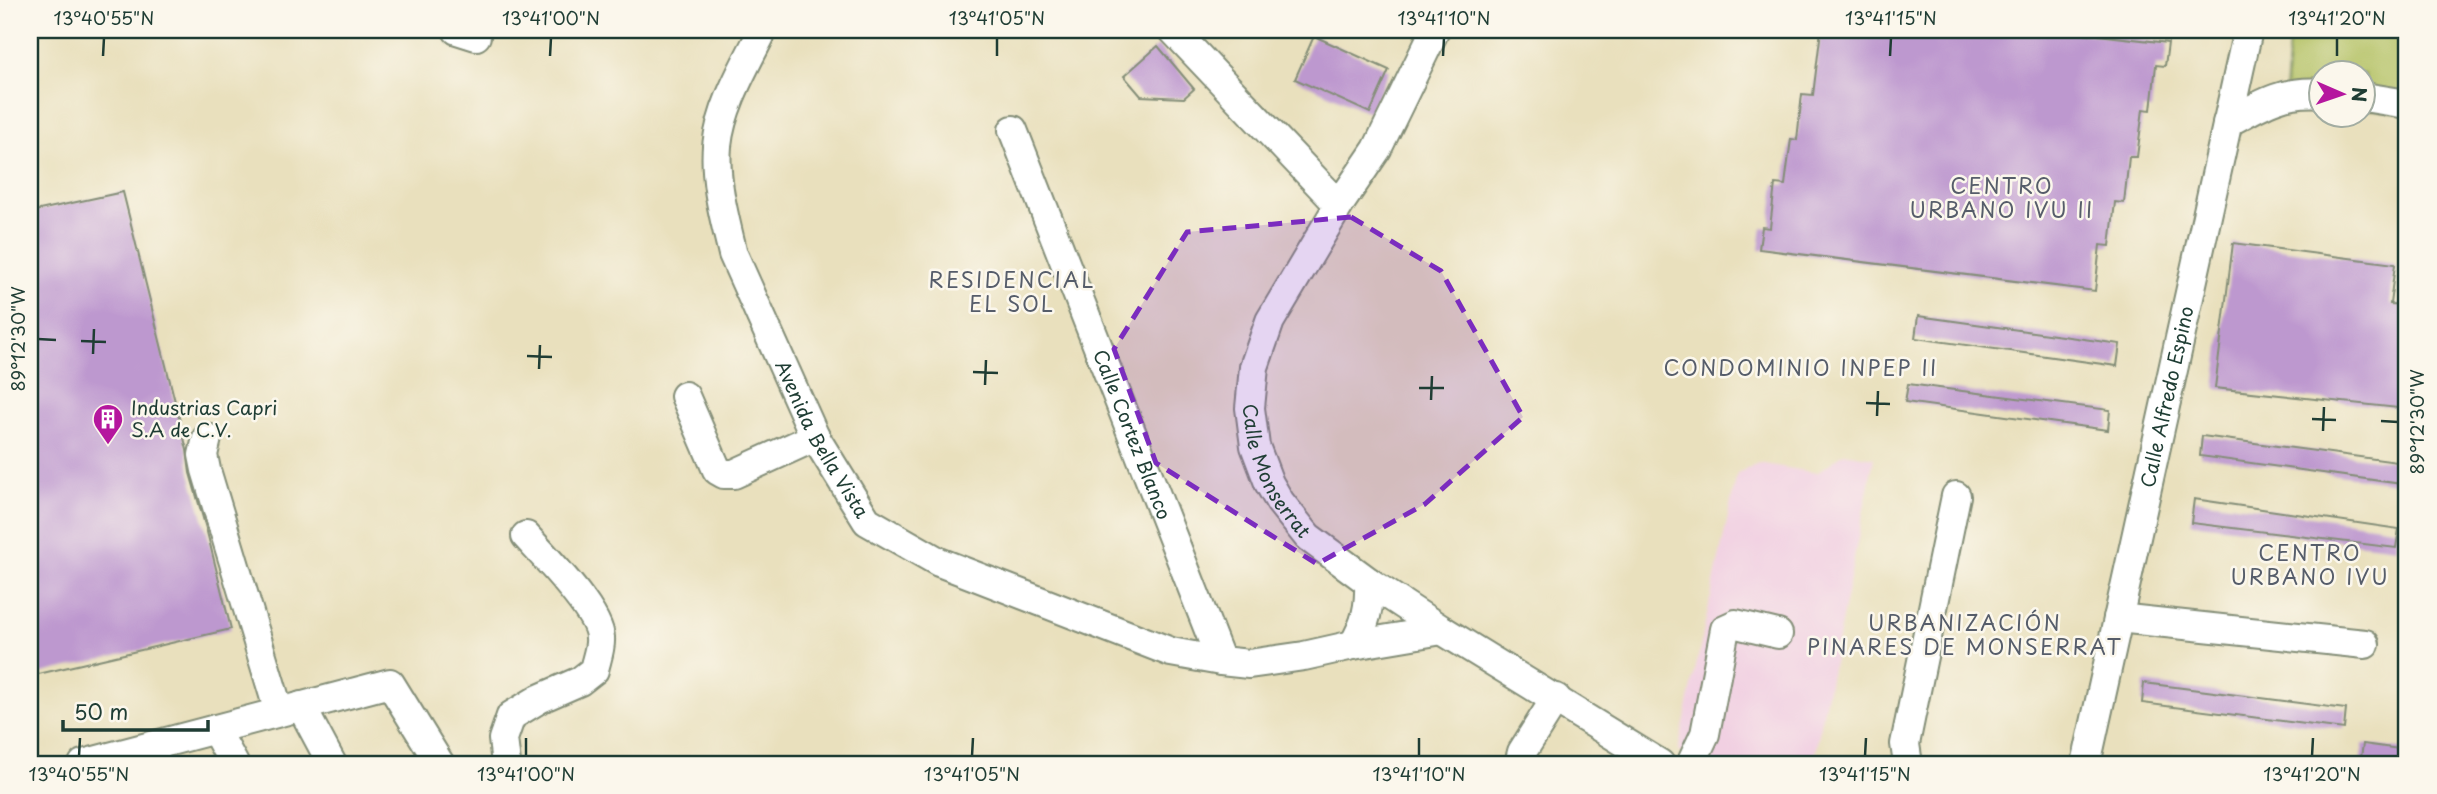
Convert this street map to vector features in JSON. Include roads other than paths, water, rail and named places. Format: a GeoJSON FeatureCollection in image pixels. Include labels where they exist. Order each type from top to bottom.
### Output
{"type":"FeatureCollection","features":[{"type":"Feature","properties":{"kind":"street","name":"Avenida Bella Vista"},"geometry":{"type":"LineString","coordinates":[[763,30],[729,101],[719,133],[717,167],[733,254],[816,437],[867,521],[939,562],[1171,652],[1249,664],[1442,630]]}},
{"type":"Feature","properties":{"kind":"street"},"geometry":{"type":"LineString","coordinates":[[1173,30],[1339,205]]}},
{"type":"Feature","properties":{"kind":"street","name":"Calle Monserrat"},"geometry":{"type":"LineString","coordinates":[[1435,30],[1377,149],[1339,205],[1270,321],[1254,368],[1250,408],[1255,446],[1269,483],[1280,502],[1308,537],[1369,582],[1442,630],[1660,764]]}},
{"type":"Feature","properties":{"kind":"street","name":"Calle Alfredo Espino"},"geometry":{"type":"LineString","coordinates":[[2086,764],[2248,30]]}},
{"type":"Feature","properties":{"kind":"street"},"geometry":{"type":"LineString","coordinates":[[2227,123],[2286,93],[2308,92]]}},
{"type":"Feature","properties":{"kind":"street"},"geometry":{"type":"LineString","coordinates":[[2378,99],[2407,104]]}},
{"type":"Feature","properties":{"kind":"street","name":"Calle Cortez Blanco"},"geometry":{"type":"LineString","coordinates":[[1013,130],[1220,661]]}},
{"type":"Feature","properties":{"kind":"street"},"geometry":{"type":"LineString","coordinates":[[685,396],[717,470],[724,474],[734,474],[816,437]]}},
{"type":"Feature","properties":{"kind":"street"},"geometry":{"type":"LineString","coordinates":[[207,438],[203,455],[206,470],[290,709],[332,764]]}},
{"type":"Feature","properties":{"kind":"street"},"geometry":{"type":"LineString","coordinates":[[1908,764],[1905,744],[1956,496]]}},
{"type":"Feature","properties":{"kind":"street"},"geometry":{"type":"LineString","coordinates":[[506,764],[503,739],[511,716],[539,699],[580,681],[594,670],[601,636],[587,607],[526,536]]}},
{"type":"Feature","properties":{"kind":"street"},"geometry":{"type":"LineString","coordinates":[[1353,645],[1367,615],[1369,582]]}},
{"type":"Feature","properties":{"kind":"street"},"geometry":{"type":"LineString","coordinates":[[2118,618],[2365,644]]}},
{"type":"Feature","properties":{"kind":"street"},"geometry":{"type":"LineString","coordinates":[[1691,764],[1705,734],[1725,629],[1736,624],[1778,634]]}},
{"type":"Feature","properties":{"kind":"street"},"geometry":{"type":"LineString","coordinates":[[83,764],[390,683],[440,764]]}},
{"type":"Feature","properties":{"kind":"street"},"geometry":{"type":"LineString","coordinates":[[1518,764],[1522,752],[1556,698]]}},
{"type":"Feature","properties":{"kind":"street"},"geometry":{"type":"LineString","coordinates":[[215,729],[234,764]]}},
{"type":"Feature","properties":{"kind":"place","name":"Industrias Capri S.A de C.V."},"geometry":{"type":"Point","coordinates":[108,446]}},
{"type":"Feature","properties":{"kind":"district","name":"CENTRO URBANO IVU II"},"geometry":{"type":"Point","coordinates":[2002,199]}},
{"type":"Feature","properties":{"kind":"district","name":"RESIDENCIAL EL SOL"},"geometry":{"type":"Point","coordinates":[1012,293]}},
{"type":"Feature","properties":{"kind":"district","name":"CONDOMINIO INPEP II"},"geometry":{"type":"Point","coordinates":[1801,369]}},
{"type":"Feature","properties":{"kind":"district","name":"CENTRO URBANO IVU"},"geometry":{"type":"Point","coordinates":[2310,566]}},
{"type":"Feature","properties":{"kind":"district","name":"URBANIZACIÓN PINARES DE MONSERRAT"},"geometry":{"type":"Point","coordinates":[1965,636]}}]}
